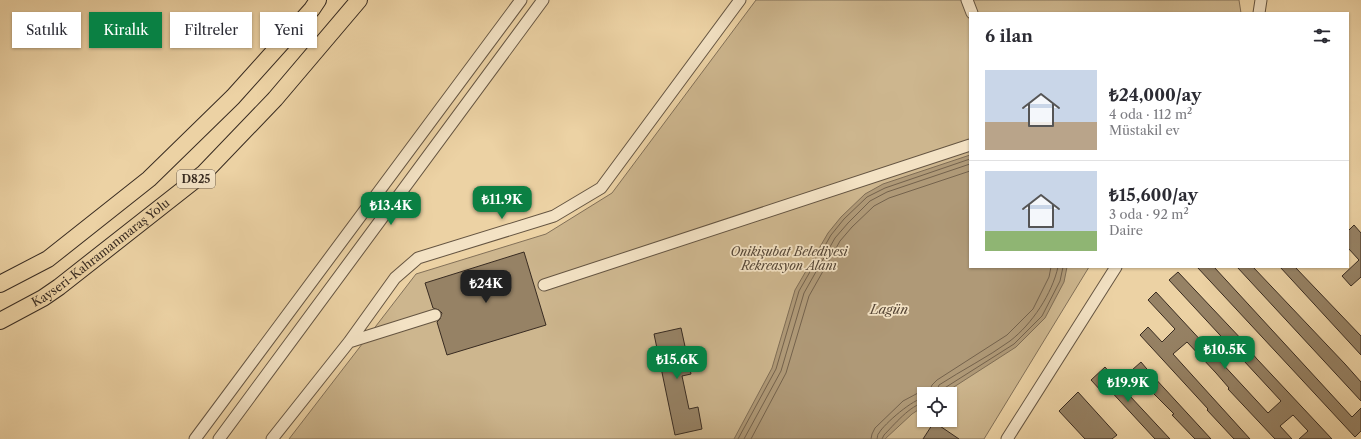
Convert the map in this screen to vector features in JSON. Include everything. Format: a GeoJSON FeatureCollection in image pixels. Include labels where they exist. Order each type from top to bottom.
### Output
{"type":"FeatureCollection","features":[{"type":"Feature","properties":{"kind":"highway","name":"Kayseri-Kahramanmaraş Yolu"},"geometry":{"type":"LineString","coordinates":[[0,321],[43,298],[59,287],[204,173],[275,99],[359,0]]}},
{"type":"Feature","properties":{"kind":"highway","name":"D825"},"geometry":{"type":"LineString","coordinates":[[0,284],[48,259],[149,179],[233,97],[312,3]]}},
{"type":"Feature","properties":{"kind":"street"},"geometry":{"type":"LineString","coordinates":[[195,439],[521,0]]}},
{"type":"Feature","properties":{"kind":"street"},"geometry":{"type":"LineString","coordinates":[[220,439],[543,0]]}},
{"type":"Feature","properties":{"kind":"street"},"geometry":{"type":"LineString","coordinates":[[272,439],[349,342],[395,278],[418,258],[554,216],[601,188],[740,0]]}},
{"type":"Feature","properties":{"kind":"street"},"geometry":{"type":"LineString","coordinates":[[967,0],[972,12]]}},
{"type":"Feature","properties":{"kind":"street"},"geometry":{"type":"LineString","coordinates":[[1259,12],[1261,0]]}},
{"type":"Feature","properties":{"kind":"street"},"geometry":{"type":"LineString","coordinates":[[544,284],[969,145]]}},
{"type":"Feature","properties":{"kind":"street"},"geometry":{"type":"LineString","coordinates":[[1007,439],[1115,268]]}},
{"type":"Feature","properties":{"kind":"street"},"geometry":{"type":"LineString","coordinates":[[349,342],[435,315]]}},
{"type":"Feature","properties":{"kind":"green space","name":"Onikişubat Belediyesi Rekreasyon Alanı"},"geometry":{"type":"Polygon","coordinates":[[[756,0],[1239,0],[1241,12],[969,12],[969,268],[1088,268],[984,439],[289,439],[416,274],[546,234],[612,193],[756,0]]]}},
{"type":"Feature","properties":{"kind":"water","name":"Lagün"},"geometry":{"type":"Polygon","coordinates":[[[969,155],[969,268],[1067,268],[1064,282],[1045,318],[1016,347],[954,387],[917,387],[917,411],[885,439],[734,439],[772,368],[795,290],[828,233],[841,217],[865,194],[883,184],[969,155]]]}},
{"type":"Feature","properties":{"kind":"building"},"geometry":{"type":"Polygon","coordinates":[[[1354,225],[1361,233],[1361,277],[1351,286],[1342,276],[1359,260],[1349,249],[1349,230],[1354,225]]]}},
{"type":"Feature","properties":{"kind":"building"},"geometry":{"type":"Polygon","coordinates":[[[524,252],[546,325],[447,355],[437,322],[442,313],[433,308],[425,283],[524,252]]]}},
{"type":"Feature","properties":{"kind":"building"},"geometry":{"type":"Polygon","coordinates":[[[1198,268],[1215,268],[1352,417],[1361,408],[1361,431],[1355,437],[1198,268]]]}},
{"type":"Feature","properties":{"kind":"building"},"geometry":{"type":"Polygon","coordinates":[[[1238,268],[1254,268],[1345,364],[1361,382],[1361,401],[1238,268]]]}},
{"type":"Feature","properties":{"kind":"building"},"geometry":{"type":"Polygon","coordinates":[[[1281,268],[1296,268],[1361,336],[1361,355],[1281,268]]]}},
{"type":"Feature","properties":{"kind":"building"},"geometry":{"type":"Polygon","coordinates":[[[1178,272],[1332,439],[1299,439],[1308,431],[1293,415],[1280,426],[1292,439],[1275,439],[1228,389],[1229,388],[1216,373],[1187,342],[1173,354],[1250,439],[1234,439],[1207,410],[1208,409],[1140,335],[1148,327],[1162,342],[1175,329],[1148,300],[1156,292],[1268,413],[1281,401],[1169,280],[1178,272]]]}},
{"type":"Feature","properties":{"kind":"building"},"geometry":{"type":"Polygon","coordinates":[[[681,328],[691,374],[682,376],[689,409],[698,407],[702,429],[675,435],[654,334],[681,328]]]}},
{"type":"Feature","properties":{"kind":"building"},"geometry":{"type":"Polygon","coordinates":[[[1141,362],[1211,439],[1195,439],[1172,415],[1174,414],[1132,370],[1141,362]]]}},
{"type":"Feature","properties":{"kind":"building"},"geometry":{"type":"Polygon","coordinates":[[[1105,367],[1170,439],[1155,439],[1107,387],[1102,392],[1091,380],[1105,367]]]}},
{"type":"Feature","properties":{"kind":"building"},"geometry":{"type":"Polygon","coordinates":[[[1078,392],[1117,435],[1112,439],[1085,439],[1059,411],[1078,392]]]}},
{"type":"Feature","properties":{"kind":"building"},"geometry":{"type":"Polygon","coordinates":[[[931,427],[941,427],[959,439],[923,439],[931,427]]]}}]}
